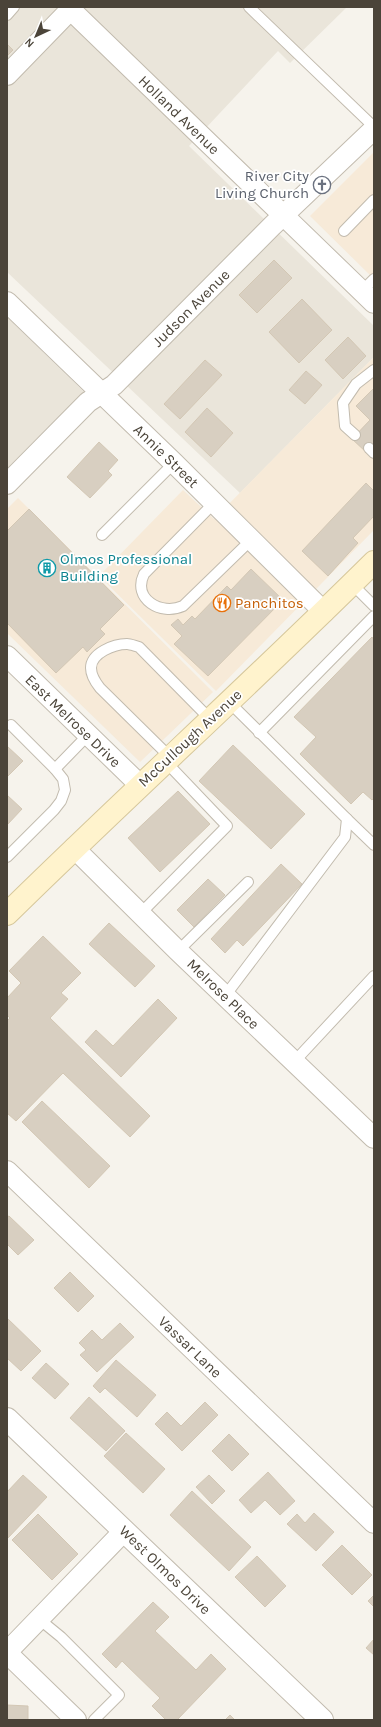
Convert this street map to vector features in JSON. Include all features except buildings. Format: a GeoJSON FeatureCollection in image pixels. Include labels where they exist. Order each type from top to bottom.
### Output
{"type":"FeatureCollection","features":[{"type":"Feature","properties":{"kind":"main road","name":"McCullough Avenue"},"geometry":{"type":"LineString","coordinates":[[7,914],[140,785],[211,720],[324,612],[374,562]]}},
{"type":"Feature","properties":{"kind":"street"},"geometry":{"type":"LineString","coordinates":[[7,75],[72,8]]}},
{"type":"Feature","properties":{"kind":"street","name":"Holland Avenue"},"geometry":{"type":"LineString","coordinates":[[72,8],[284,216],[370,291]]}},
{"type":"Feature","properties":{"kind":"street","name":"Judson Avenue"},"geometry":{"type":"LineString","coordinates":[[7,484],[88,402],[114,386],[374,128]]}},
{"type":"Feature","properties":{"kind":"street","name":"Annie Street"},"geometry":{"type":"LineString","coordinates":[[7,302],[174,463],[324,612]]}},
{"type":"Feature","properties":{"kind":"street","name":"East Melrose Drive"},"geometry":{"type":"LineString","coordinates":[[7,656],[140,785]]}},
{"type":"Feature","properties":{"kind":"street","name":"Melrose Place"},"geometry":{"type":"LineString","coordinates":[[74,848],[178,951],[374,1138]]}},
{"type":"Feature","properties":{"kind":"street","name":"Vassar Lane"},"geometry":{"type":"LineString","coordinates":[[7,1171],[374,1523]]}},
{"type":"Feature","properties":{"kind":"street","name":"West Olmos Drive"},"geometry":{"type":"LineString","coordinates":[[7,1419],[322,1720]]}},
{"type":"Feature","properties":{"kind":"street"},"geometry":{"type":"LineString","coordinates":[[76,1720],[7,1653],[124,1531]]}},
{"type":"Feature","properties":{"kind":"lane"},"geometry":{"type":"LineString","coordinates":[[7,15],[14,7]]}},
{"type":"Feature","properties":{"kind":"lane"},"geometry":{"type":"LineString","coordinates":[[249,7],[374,128]]}},
{"type":"Feature","properties":{"kind":"lane"},"geometry":{"type":"LineString","coordinates":[[344,231],[374,200]]}},
{"type":"Feature","properties":{"kind":"lane"},"geometry":{"type":"LineString","coordinates":[[355,435],[345,426],[343,403],[356,384],[374,370]]}},
{"type":"Feature","properties":{"kind":"lane"},"geometry":{"type":"LineString","coordinates":[[102,535],[174,463]]}},
{"type":"Feature","properties":{"kind":"lane"},"geometry":{"type":"LineString","coordinates":[[214,503],[144,574],[141,581],[142,589],[151,604],[167,610],[175,610],[183,606],[251,540]]}},
{"type":"Feature","properties":{"kind":"lane"},"geometry":{"type":"LineString","coordinates":[[352,584],[374,606]]}},
{"type":"Feature","properties":{"kind":"lane"},"geometry":{"type":"LineString","coordinates":[[260,733],[374,616]]}},
{"type":"Feature","properties":{"kind":"lane"},"geometry":{"type":"LineString","coordinates":[[141,913],[227,826],[168,760],[100,688],[94,678],[91,668],[94,659],[113,646],[120,644],[128,643],[138,647],[211,720]]}},
{"type":"Feature","properties":{"kind":"lane"},"geometry":{"type":"LineString","coordinates":[[229,702],[374,845]]}},
{"type":"Feature","properties":{"kind":"lane"},"geometry":{"type":"LineString","coordinates":[[7,857],[61,801],[65,790],[63,779],[55,769],[10,725]]}},
{"type":"Feature","properties":{"kind":"lane"},"geometry":{"type":"LineString","coordinates":[[55,769],[88,735]]}},
{"type":"Feature","properties":{"kind":"lane"},"geometry":{"type":"LineString","coordinates":[[225,996],[345,837],[347,819]]}},
{"type":"Feature","properties":{"kind":"lane"},"geometry":{"type":"LineString","coordinates":[[178,951],[248,882]]}},
{"type":"Feature","properties":{"kind":"lane"},"geometry":{"type":"LineString","coordinates":[[294,1062],[374,976]]}},
{"type":"Feature","properties":{"kind":"lane"},"geometry":{"type":"LineString","coordinates":[[39,1619],[61,1638],[119,1695],[94,1720]]}},
{"type":"Feature","properties":{"kind":"shaded area"},"geometry":{"type":"Polygon","coordinates":[[[7,7],[61,7],[7,65],[7,7]]]}},
{"type":"Feature","properties":{"kind":"shaded area"},"geometry":{"type":"Polygon","coordinates":[[[83,7],[347,7],[290,63],[278,51],[189,146],[374,326],[374,357],[240,493],[7,272],[7,85],[83,7]]]}},
{"type":"Feature","properties":{"kind":"shaded area"},"geometry":{"type":"Polygon","coordinates":[[[374,152],[374,279],[310,216],[374,152]]]}},
{"type":"Feature","properties":{"kind":"shaded area"},"geometry":{"type":"Polygon","coordinates":[[[7,317],[85,393],[7,471],[7,317]]]}},
{"type":"Feature","properties":{"kind":"shaded area"},"geometry":{"type":"Polygon","coordinates":[[[374,357],[374,530],[216,691],[99,576],[183,490],[214,519],[374,357]]]}},
{"type":"Feature","properties":{"kind":"shaded area"},"geometry":{"type":"Polygon","coordinates":[[[18,498],[213,692],[140,762],[7,633],[7,509],[18,498]]]}},
{"type":"Feature","properties":{"kind":"place","name":"River City Living Church"},"geometry":{"type":"Point","coordinates":[322,185]}},
{"type":"Feature","properties":{"kind":"place","name":"Olmos Professional Building"},"geometry":{"type":"Point","coordinates":[47,568]}},
{"type":"Feature","properties":{"kind":"place","name":"Panchitos"},"geometry":{"type":"Point","coordinates":[222,603]}}]}
